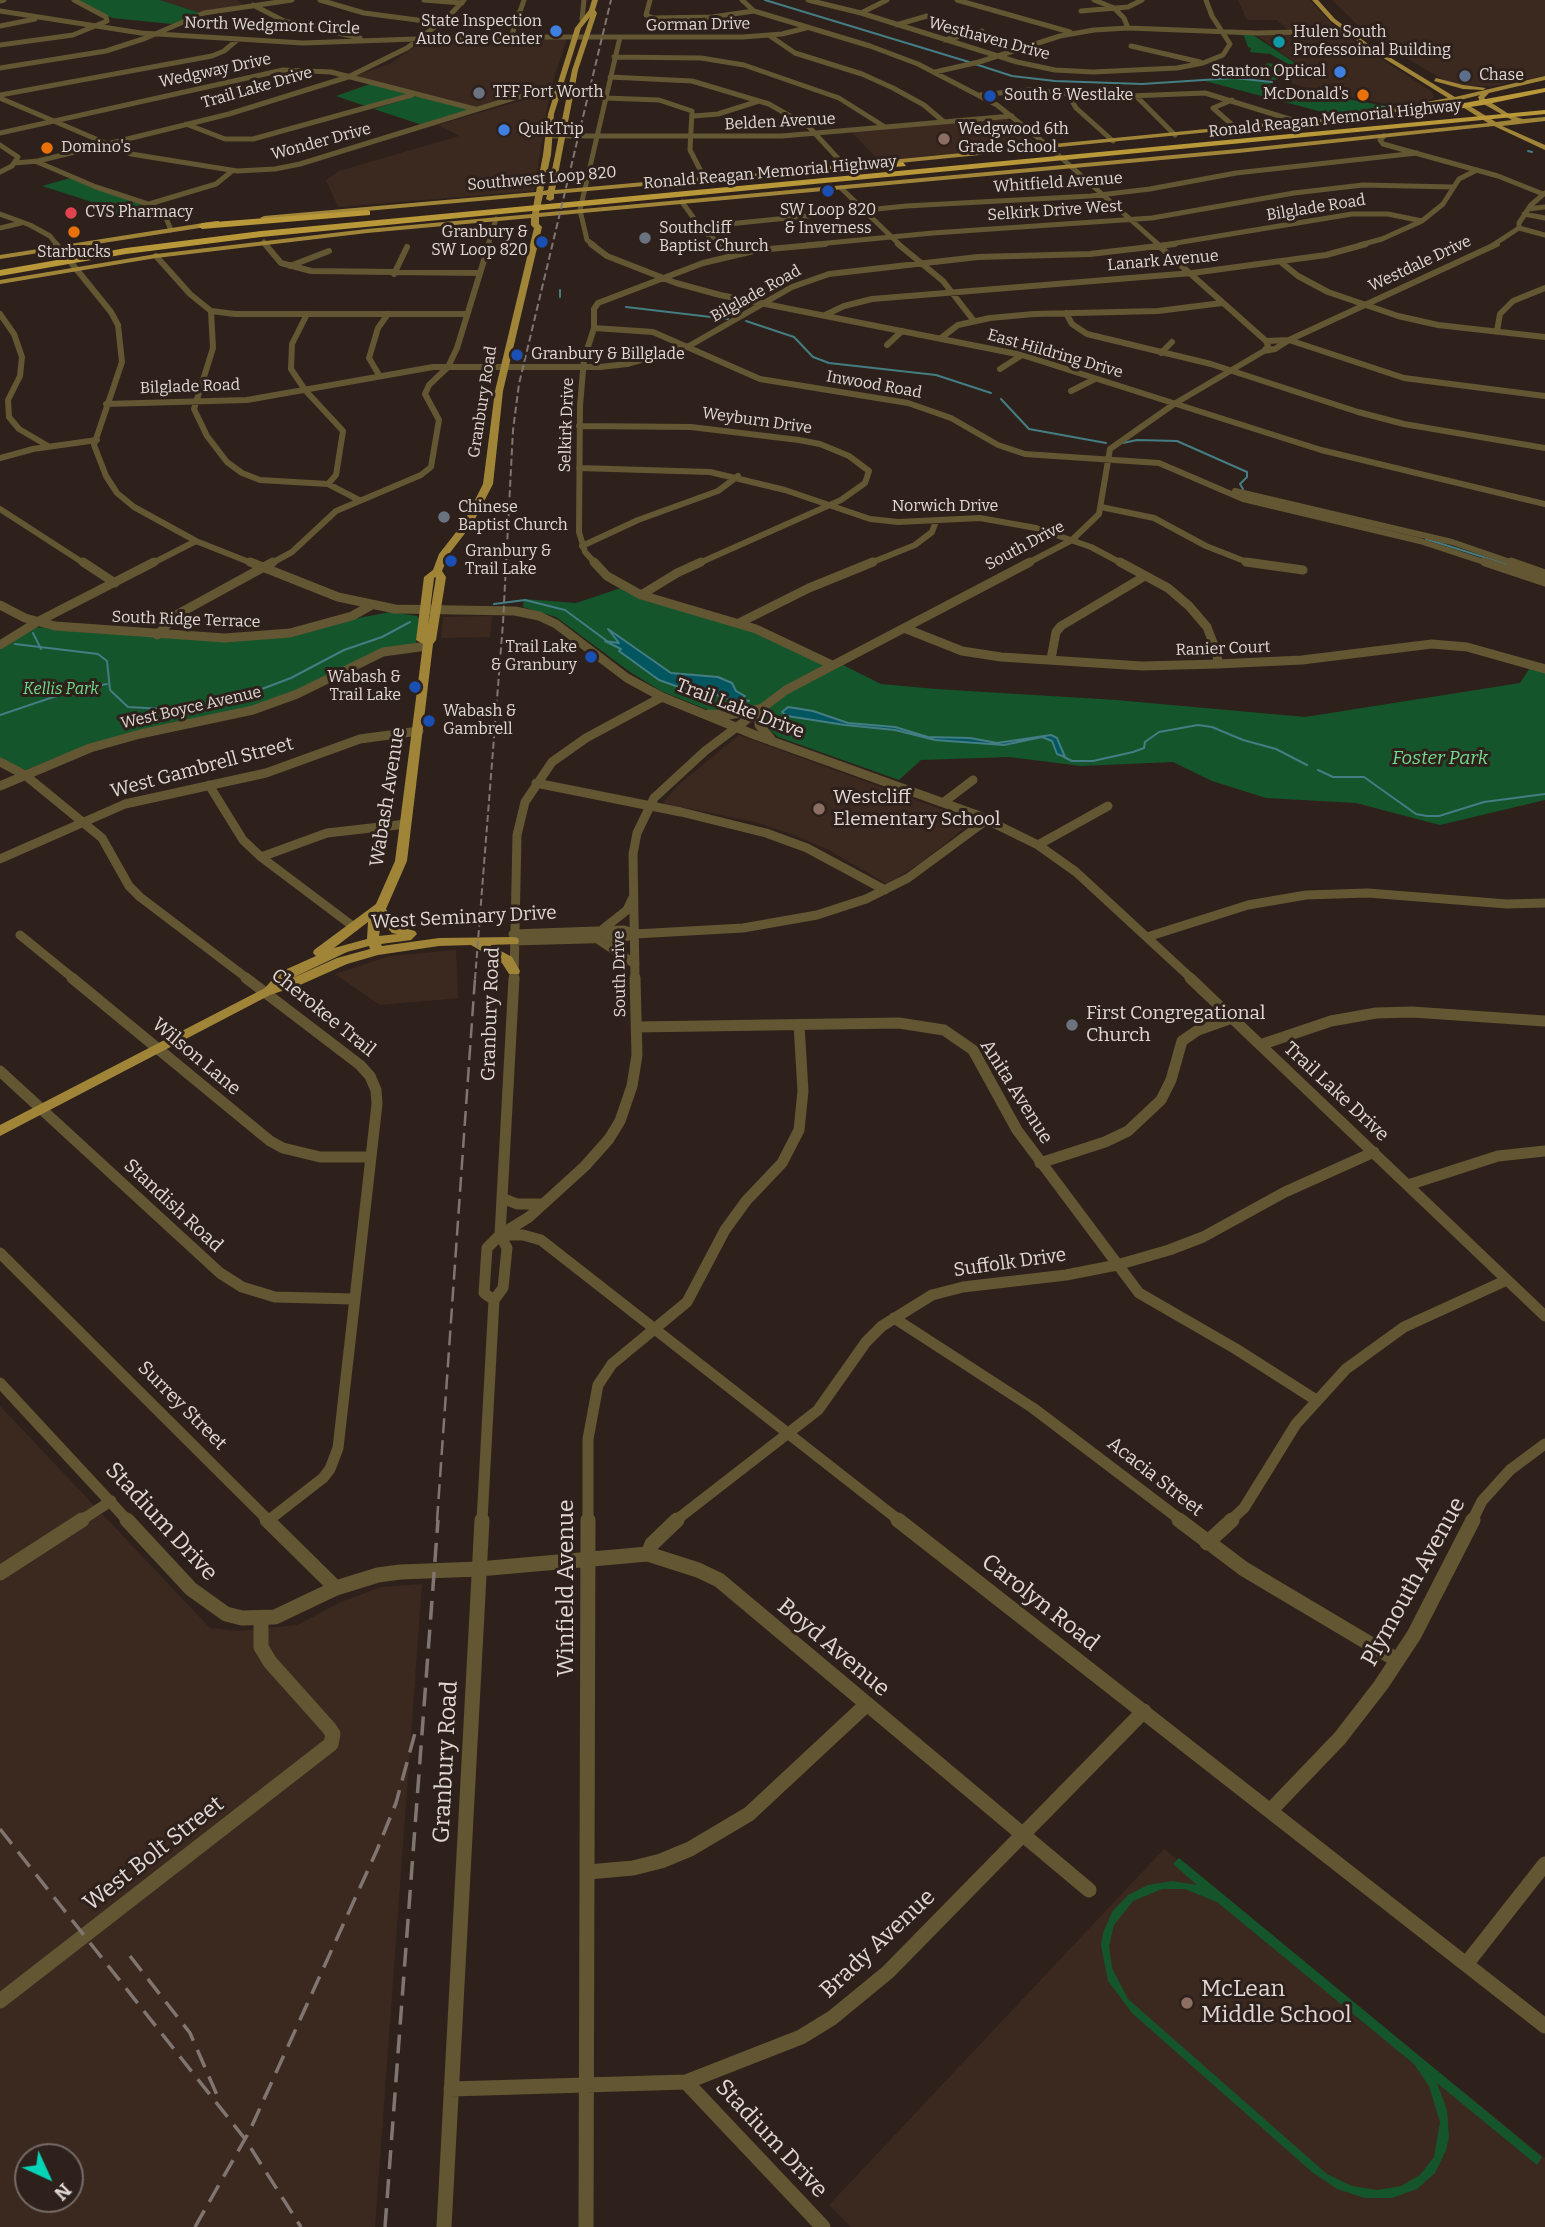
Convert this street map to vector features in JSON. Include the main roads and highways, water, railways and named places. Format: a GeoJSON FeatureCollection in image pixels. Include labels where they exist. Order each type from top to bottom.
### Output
{"type":"FeatureCollection","features":[{"type":"Feature","properties":{"kind":"highway"},"geometry":{"type":"LineString","coordinates":[[1452,119],[1492,101],[1545,89]]}},
{"type":"Feature","properties":{"kind":"highway","name":"Ronald Reagan Memorial Highway"},"geometry":{"type":"LineString","coordinates":[[1518,112],[1545,106]]}},
{"type":"Feature","properties":{"kind":"highway"},"geometry":{"type":"LineString","coordinates":[[1150,144],[1172,139],[1334,121],[1399,109]]}},
{"type":"Feature","properties":{"kind":"highway","name":"Ronald Reagan Memorial Highway"},"geometry":{"type":"LineString","coordinates":[[0,273],[193,242],[505,204],[651,198],[906,178],[957,170],[1518,112],[1545,112]]}},
{"type":"Feature","properties":{"kind":"highway","name":"Ronald Reagan Memorial Highway"},"geometry":{"type":"LineString","coordinates":[[0,266],[215,233],[505,204],[651,198],[1300,126],[1452,119]]}},
{"type":"Feature","properties":{"kind":"highway"},"geometry":{"type":"LineString","coordinates":[[1121,154],[1150,155],[1367,137]]}},
{"type":"Feature","properties":{"kind":"highway"},"geometry":{"type":"LineString","coordinates":[[687,181],[975,158],[997,159]]}},
{"type":"Feature","properties":{"kind":"highway"},"geometry":{"type":"LineString","coordinates":[[202,226],[505,204]]}},
{"type":"Feature","properties":{"kind":"highway"},"geometry":{"type":"LineString","coordinates":[[0,273],[230,242],[367,231]]}},
{"type":"Feature","properties":{"kind":"main road","name":"Granbury Road"},"geometry":{"type":"LineString","coordinates":[[429,611],[440,577],[437,571],[444,554],[468,523],[488,484],[499,391],[538,228],[543,225],[547,215],[560,136],[575,69],[594,13],[592,10],[595,0]]}},
{"type":"Feature","properties":{"kind":"main road"},"geometry":{"type":"LineString","coordinates":[[1315,0],[1347,31],[1395,64],[1545,142]]}},
{"type":"Feature","properties":{"kind":"main road","name":"Granbury Road"},"geometry":{"type":"LineString","coordinates":[[538,228],[535,225],[535,215],[558,93],[582,19],[592,10]]}},
{"type":"Feature","properties":{"kind":"main road"},"geometry":{"type":"LineString","coordinates":[[1342,16],[1454,99],[1494,125],[1545,148]]}},
{"type":"Feature","properties":{"kind":"main road"},"geometry":{"type":"LineString","coordinates":[[582,19],[587,22],[588,34]]}},
{"type":"Feature","properties":{"kind":"main road"},"geometry":{"type":"LineString","coordinates":[[1395,64],[1407,62]]}},
{"type":"Feature","properties":{"kind":"main road","name":"Southwest Loop 820"},"geometry":{"type":"LineString","coordinates":[[505,204],[540,193],[1237,129],[1300,126],[1454,99],[1545,78]]}},
{"type":"Feature","properties":{"kind":"main road"},"geometry":{"type":"LineString","coordinates":[[1436,84],[1509,87]]}},
{"type":"Feature","properties":{"kind":"main road"},"geometry":{"type":"LineString","coordinates":[[1416,106],[1437,99],[1436,84]]}},
{"type":"Feature","properties":{"kind":"main road"},"geometry":{"type":"LineString","coordinates":[[1497,90],[1482,95],[1481,99],[1510,118],[1531,127],[1536,138]]}},
{"type":"Feature","properties":{"kind":"main road"},"geometry":{"type":"LineString","coordinates":[[1433,103],[1454,106],[1476,122],[1452,119]]}},
{"type":"Feature","properties":{"kind":"main road"},"geometry":{"type":"LineString","coordinates":[[1452,119],[1512,134]]}},
{"type":"Feature","properties":{"kind":"main road","name":"Southwest Loop 820"},"geometry":{"type":"LineString","coordinates":[[0,282],[75,267],[264,242],[633,206],[651,198],[682,202],[1367,137],[1382,139],[1452,119],[1531,127]]}},
{"type":"Feature","properties":{"kind":"main road"},"geometry":{"type":"LineString","coordinates":[[1531,127],[1545,120]]}},
{"type":"Feature","properties":{"kind":"main road"},"geometry":{"type":"LineString","coordinates":[[633,206],[616,204],[611,195],[619,189],[640,185]]}},
{"type":"Feature","properties":{"kind":"main road"},"geometry":{"type":"LineString","coordinates":[[485,220],[521,211],[523,205],[519,201],[505,204]]}},
{"type":"Feature","properties":{"kind":"main road"},"geometry":{"type":"LineString","coordinates":[[0,257],[202,226]]}},
{"type":"Feature","properties":{"kind":"main road"},"geometry":{"type":"LineString","coordinates":[[33,251],[47,253],[58,265],[33,276]]}},
{"type":"Feature","properties":{"kind":"main road","name":"Wabash Avenue"},"geometry":{"type":"LineString","coordinates":[[375,946],[373,924],[401,861],[419,731],[427,645],[421,640],[429,611]]}},
{"type":"Feature","properties":{"kind":"main road"},"geometry":{"type":"LineString","coordinates":[[301,966],[379,907],[388,923],[396,930],[425,937]]}},
{"type":"Feature","properties":{"kind":"main road","name":"West Seminary Drive"},"geometry":{"type":"LineString","coordinates":[[0,1131],[265,992],[295,982],[375,946],[425,937],[513,937],[375,946],[342,949],[283,976],[265,992]]}},
{"type":"Feature","properties":{"kind":"main road"},"geometry":{"type":"LineString","coordinates":[[468,940],[495,951],[507,960],[514,971]]}},
{"type":"Feature","properties":{"kind":"water"},"geometry":{"type":"Polygon","coordinates":[[[608,629],[671,673],[718,677],[732,683],[736,691],[745,696],[739,702],[659,680],[619,651],[621,649],[605,641],[619,643],[608,629]]]}},
{"type":"Feature","properties":{"kind":"water"},"geometry":{"type":"Polygon","coordinates":[[[788,707],[813,711],[848,723],[895,727],[928,737],[970,738],[997,743],[1051,735],[1057,738],[1065,757],[1057,754],[1052,741],[1042,737],[1004,745],[935,740],[895,730],[787,716],[782,712],[788,707]]]}},
{"type":"Feature","properties":{"kind":"waterway"},"geometry":{"type":"LineString","coordinates":[[765,0],[969,62]]}},
{"type":"Feature","properties":{"kind":"waterway"},"geometry":{"type":"LineString","coordinates":[[975,64],[1012,76],[1055,81],[1142,84],[1234,78],[1272,82]]}},
{"type":"Feature","properties":{"kind":"waterway"},"geometry":{"type":"LineString","coordinates":[[1382,107],[1390,108]]}},
{"type":"Feature","properties":{"kind":"waterway"},"geometry":{"type":"LineString","coordinates":[[1528,151],[1532,152]]}},
{"type":"Feature","properties":{"kind":"waterway"},"geometry":{"type":"LineString","coordinates":[[560,290],[560,297]]}},
{"type":"Feature","properties":{"kind":"waterway"},"geometry":{"type":"LineString","coordinates":[[626,307],[728,319]]}},
{"type":"Feature","properties":{"kind":"waterway"},"geometry":{"type":"LineString","coordinates":[[746,321],[794,337],[813,357],[829,363],[936,375],[991,393]]}},
{"type":"Feature","properties":{"kind":"waterway"},"geometry":{"type":"LineString","coordinates":[[1001,399],[1029,429],[1106,443]]}},
{"type":"Feature","properties":{"kind":"waterway"},"geometry":{"type":"LineString","coordinates":[[1123,443],[1137,440],[1177,441],[1247,472],[1247,477],[1240,484],[1243,489]]}},
{"type":"Feature","properties":{"kind":"waterway"},"geometry":{"type":"LineString","coordinates":[[1426,539],[1509,565]]}},
{"type":"Feature","properties":{"kind":"waterway"},"geometry":{"type":"LineString","coordinates":[[494,604],[525,600],[565,610],[607,641]]}},
{"type":"Feature","properties":{"kind":"waterway"},"geometry":{"type":"LineString","coordinates":[[40,647],[98,654],[107,661],[110,690],[128,707],[184,710],[222,704],[291,678],[344,650],[382,637],[410,622]]}},
{"type":"Feature","properties":{"kind":"waterway"},"geometry":{"type":"LineString","coordinates":[[33,633],[40,647]]}},
{"type":"Feature","properties":{"kind":"waterway"},"geometry":{"type":"LineString","coordinates":[[15,644],[40,647]]}},
{"type":"Feature","properties":{"kind":"waterway"},"geometry":{"type":"LineString","coordinates":[[0,715],[71,691],[107,684]]}},
{"type":"Feature","properties":{"kind":"waterway"},"geometry":{"type":"LineString","coordinates":[[740,698],[749,701]]}},
{"type":"Feature","properties":{"kind":"waterway"},"geometry":{"type":"LineString","coordinates":[[1064,757],[1072,761],[1093,761],[1133,752],[1144,748],[1145,742],[1159,732],[1198,725],[1212,727],[1243,740],[1276,749],[1307,765]]}},
{"type":"Feature","properties":{"kind":"waterway"},"geometry":{"type":"LineString","coordinates":[[1318,770],[1333,777],[1364,777],[1416,814],[1427,816],[1439,816],[1484,802],[1545,794]]}},
{"type":"Feature","properties":{"kind":"railway"},"geometry":{"type":"LineString","coordinates":[[475,979],[503,623],[513,430],[519,384],[611,0]]}},
{"type":"Feature","properties":{"kind":"railway"},"geometry":{"type":"LineString","coordinates":[[437,1521],[475,978]]}},
{"type":"Feature","properties":{"kind":"railway"},"geometry":{"type":"LineString","coordinates":[[385,2227],[438,1520]]}},
{"type":"Feature","properties":{"kind":"railway"},"geometry":{"type":"LineString","coordinates":[[245,2139],[377,1850],[396,1803],[415,1733]]}},
{"type":"Feature","properties":{"kind":"railway"},"geometry":{"type":"LineString","coordinates":[[0,1829],[245,2139]]}},
{"type":"Feature","properties":{"kind":"railway"},"geometry":{"type":"LineString","coordinates":[[130,1956],[190,2033],[217,2095]]}},
{"type":"Feature","properties":{"kind":"railway"},"geometry":{"type":"LineString","coordinates":[[195,2227],[245,2139]]}},
{"type":"Feature","properties":{"kind":"railway"},"geometry":{"type":"LineString","coordinates":[[245,2139],[301,2227]]}},
{"type":"Feature","properties":{"kind":"place","name":"State Inspection Auto Care Center"},"geometry":{"type":"Point","coordinates":[556,31]}},
{"type":"Feature","properties":{"kind":"place","name":"Hulen South Professoinal Building"},"geometry":{"type":"Point","coordinates":[1279,42]}},
{"type":"Feature","properties":{"kind":"place","name":"Stanton Optical"},"geometry":{"type":"Point","coordinates":[1340,72]}},
{"type":"Feature","properties":{"kind":"place","name":"Chase"},"geometry":{"type":"Point","coordinates":[1465,76]}},
{"type":"Feature","properties":{"kind":"place","name":"TFF Fort Worth"},"geometry":{"type":"Point","coordinates":[479,93]}},
{"type":"Feature","properties":{"kind":"place","name":"McDonald's"},"geometry":{"type":"Point","coordinates":[1363,95]}},
{"type":"Feature","properties":{"kind":"place","name":"South & Westlake"},"geometry":{"type":"Point","coordinates":[990,96]}},
{"type":"Feature","properties":{"kind":"place","name":"QuikTrip"},"geometry":{"type":"Point","coordinates":[504,130]}},
{"type":"Feature","properties":{"kind":"place","name":"Wedgwood 6th Grade School"},"geometry":{"type":"Point","coordinates":[944,139]}},
{"type":"Feature","properties":{"kind":"place","name":"Domino's"},"geometry":{"type":"Point","coordinates":[47,148]}},
{"type":"Feature","properties":{"kind":"place","name":"SW Loop 820 & Inverness"},"geometry":{"type":"Point","coordinates":[828,191]}},
{"type":"Feature","properties":{"kind":"place","name":"CVS Pharmacy"},"geometry":{"type":"Point","coordinates":[71,213]}},
{"type":"Feature","properties":{"kind":"place","name":"Starbucks"},"geometry":{"type":"Point","coordinates":[74,232]}},
{"type":"Feature","properties":{"kind":"place","name":"Southcliff Baptist Church"},"geometry":{"type":"Point","coordinates":[645,238]}},
{"type":"Feature","properties":{"kind":"place","name":"Granbury & SW Loop 820"},"geometry":{"type":"Point","coordinates":[542,242]}},
{"type":"Feature","properties":{"kind":"place","name":"Granbury & Billglade"},"geometry":{"type":"Point","coordinates":[517,355]}},
{"type":"Feature","properties":{"kind":"place","name":"Chinese Baptist Church"},"geometry":{"type":"Point","coordinates":[444,517]}},
{"type":"Feature","properties":{"kind":"place","name":"Granbury & Trail Lake"},"geometry":{"type":"Point","coordinates":[451,561]}},
{"type":"Feature","properties":{"kind":"place","name":"Trail Lake & Granbury"},"geometry":{"type":"Point","coordinates":[591,657]}},
{"type":"Feature","properties":{"kind":"place","name":"Wabash & Trail Lake"},"geometry":{"type":"Point","coordinates":[415,687]}},
{"type":"Feature","properties":{"kind":"place","name":"Wabash & Gambrell"},"geometry":{"type":"Point","coordinates":[429,721]}},
{"type":"Feature","properties":{"kind":"place","name":"Westcliff Elementary School"},"geometry":{"type":"Point","coordinates":[819,809]}},
{"type":"Feature","properties":{"kind":"place","name":"First Congregational Church"},"geometry":{"type":"Point","coordinates":[1072,1025]}},
{"type":"Feature","properties":{"kind":"place","name":"McLean Middle School"},"geometry":{"type":"Point","coordinates":[1187,2003]}},
{"type":"Feature","properties":{"kind":"park label","name":"Kellis Park"},"geometry":{"type":"Point","coordinates":[61,690]}},
{"type":"Feature","properties":{"kind":"park label","name":"Foster Park"},"geometry":{"type":"Point","coordinates":[1440,759]}}]}
